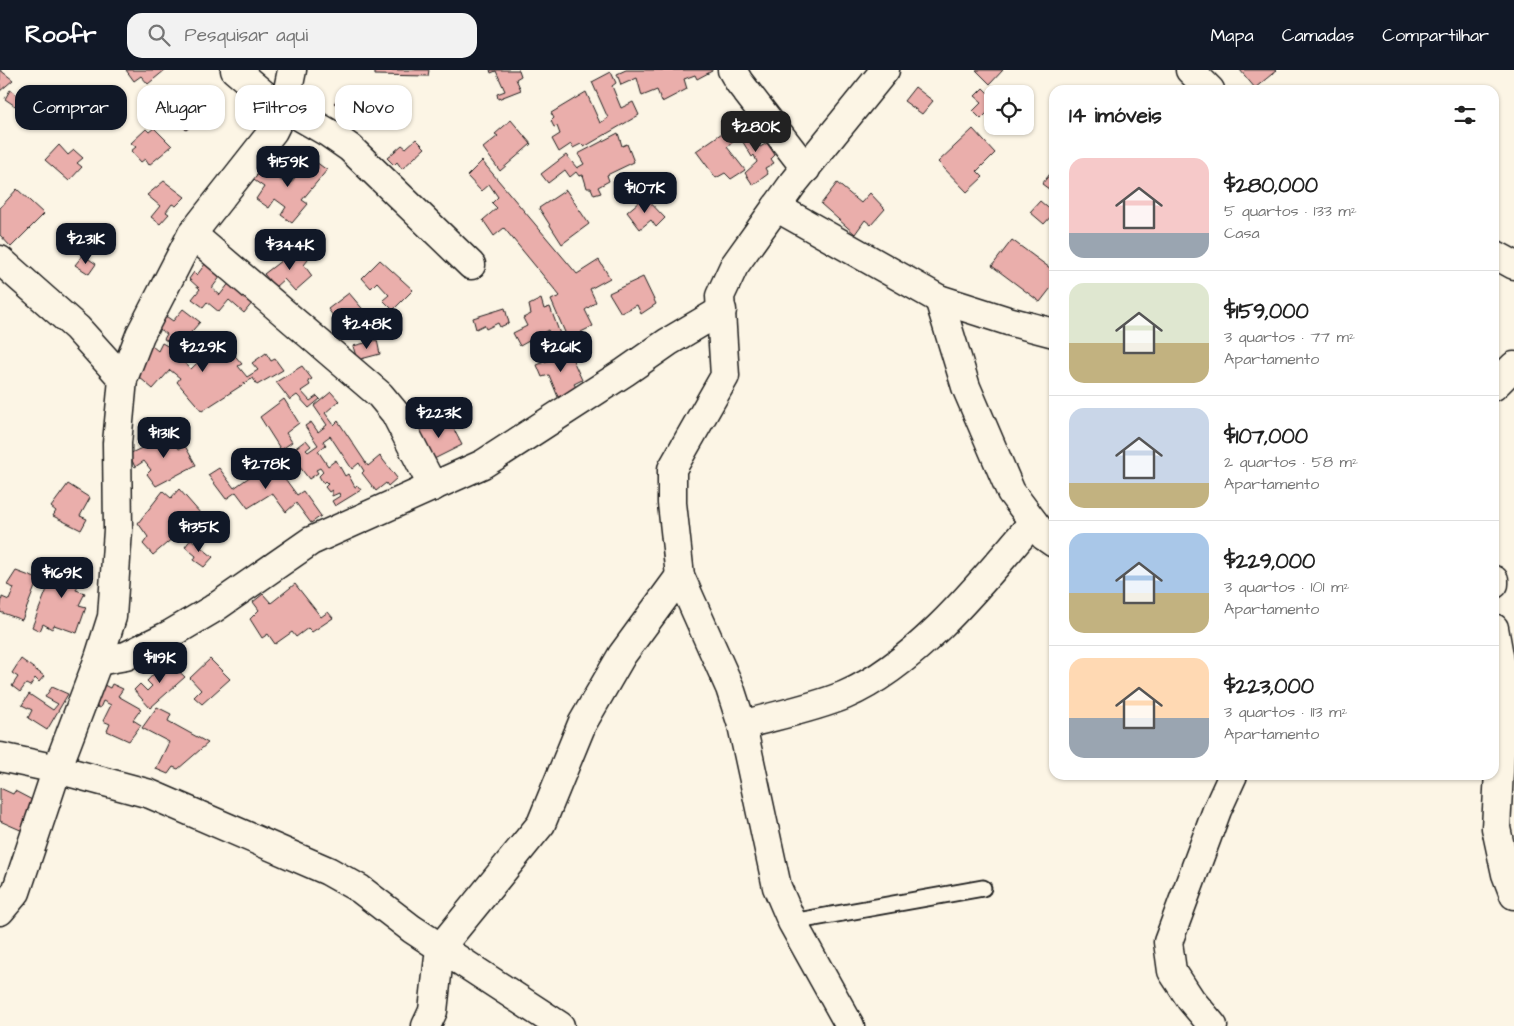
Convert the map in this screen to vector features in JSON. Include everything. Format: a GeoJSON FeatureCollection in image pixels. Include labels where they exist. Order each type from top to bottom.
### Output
{"type":"FeatureCollection","features":[{"type":"Feature","properties":{"kind":"street"},"geometry":{"type":"LineString","coordinates":[[234,70],[252,85]]}},
{"type":"Feature","properties":{"kind":"street"},"geometry":{"type":"LineString","coordinates":[[289,85],[292,70]]}},
{"type":"Feature","properties":{"kind":"street"},"geometry":{"type":"LineString","coordinates":[[732,70],[739,82],[806,169]]}},
{"type":"Feature","properties":{"kind":"street"},"geometry":{"type":"LineString","coordinates":[[850,1026],[792,922],[777,887],[742,725],[730,688],[680,576],[672,503],[672,469],[725,376],[720,296],[734,266],[776,207],[885,70]]}},
{"type":"Feature","properties":{"kind":"street"},"geometry":{"type":"LineString","coordinates":[[1190,70],[1205,85]]}},
{"type":"Feature","properties":{"kind":"street"},"geometry":{"type":"LineString","coordinates":[[0,911],[16,892],[57,769],[98,661],[112,617],[118,530],[117,443],[123,379],[140,335],[192,234],[274,130]]}},
{"type":"Feature","properties":{"kind":"street"},"geometry":{"type":"LineString","coordinates":[[323,130],[350,148],[471,265]]}},
{"type":"Feature","properties":{"kind":"street"},"geometry":{"type":"LineString","coordinates":[[776,207],[938,299],[1049,332]]}},
{"type":"Feature","properties":{"kind":"street"},"geometry":{"type":"LineString","coordinates":[[192,234],[380,395],[395,413],[433,487]]}},
{"type":"Feature","properties":{"kind":"street"},"geometry":{"type":"LineString","coordinates":[[1499,257],[1514,265]]}},
{"type":"Feature","properties":{"kind":"street"},"geometry":{"type":"LineString","coordinates":[[0,260],[77,328],[123,379]]}},
{"type":"Feature","properties":{"kind":"street"},"geometry":{"type":"LineString","coordinates":[[938,299],[966,387],[1011,492],[1044,536],[1049,540]]}},
{"type":"Feature","properties":{"kind":"street"},"geometry":{"type":"LineString","coordinates":[[98,661],[126,656],[169,635],[213,609],[311,541],[483,464],[668,342],[722,310]]}},
{"type":"Feature","properties":{"kind":"street"},"geometry":{"type":"LineString","coordinates":[[1499,381],[1514,366]]}},
{"type":"Feature","properties":{"kind":"street"},"geometry":{"type":"LineString","coordinates":[[742,725],[844,695],[901,663],[982,582],[1033,522]]}},
{"type":"Feature","properties":{"kind":"street"},"geometry":{"type":"LineString","coordinates":[[435,1021],[440,948],[541,824],[582,724],[622,655],[680,576]]}},
{"type":"Feature","properties":{"kind":"street"},"geometry":{"type":"LineString","coordinates":[[1499,656],[1502,697],[1499,762]]}},
{"type":"Feature","properties":{"kind":"street"},"geometry":{"type":"LineString","coordinates":[[0,757],[57,769],[150,794],[328,870],[360,889],[440,948],[560,1026]]}},
{"type":"Feature","properties":{"kind":"street"},"geometry":{"type":"LineString","coordinates":[[1202,1022],[1172,971],[1168,942],[1217,810],[1231,780]]}},
{"type":"Feature","properties":{"kind":"street"},"geometry":{"type":"LineString","coordinates":[[1498,780],[1496,828],[1506,874],[1514,895]]}},
{"type":"Feature","properties":{"kind":"lane"},"geometry":{"type":"LineString","coordinates":[[792,922],[983,888]]}},
{"type":"Feature","properties":{"kind":"building"},"geometry":{"type":"Polygon","coordinates":[[[0,70],[13,80],[0,91],[0,70]]]}},
{"type":"Feature","properties":{"kind":"building"},"geometry":{"type":"Polygon","coordinates":[[[126,70],[165,70],[148,84],[141,76],[134,81],[126,70]]]}},
{"type":"Feature","properties":{"kind":"building"},"geometry":{"type":"Polygon","coordinates":[[[375,70],[429,70],[428,76],[375,75],[375,70]]]}},
{"type":"Feature","properties":{"kind":"building"},"geometry":{"type":"Polygon","coordinates":[[[490,70],[519,70],[521,76],[516,79],[521,90],[498,99],[497,94],[505,91],[496,71],[491,73],[490,70]]]}},
{"type":"Feature","properties":{"kind":"building"},"geometry":{"type":"Polygon","coordinates":[[[626,70],[712,71],[697,79],[695,75],[684,79],[687,89],[662,102],[657,90],[642,96],[637,78],[621,85],[617,74],[626,70]]]}},
{"type":"Feature","properties":{"kind":"building"},"geometry":{"type":"Polygon","coordinates":[[[976,70],[1003,70],[990,84],[976,70]]]}},
{"type":"Feature","properties":{"kind":"building"},"geometry":{"type":"Polygon","coordinates":[[[1240,70],[1277,70],[1259,85],[1252,85],[1240,70]]]}},
{"type":"Feature","properties":{"kind":"building"},"geometry":{"type":"Polygon","coordinates":[[[611,72],[616,83],[612,86],[621,108],[633,102],[639,115],[584,147],[581,144],[573,148],[571,144],[559,152],[552,139],[560,134],[557,126],[554,127],[551,121],[554,118],[551,113],[586,92],[600,123],[608,118],[592,82],[611,72]]]}},
{"type":"Feature","properties":{"kind":"building"},"geometry":{"type":"Polygon","coordinates":[[[915,87],[933,101],[922,114],[904,101],[915,87]]]}},
{"type":"Feature","properties":{"kind":"building"},"geometry":{"type":"Polygon","coordinates":[[[984,89],[984,116],[981,119],[973,111],[982,102],[975,96],[984,89]]]}},
{"type":"Feature","properties":{"kind":"building"},"geometry":{"type":"Polygon","coordinates":[[[10,90],[15,93],[15,106],[5,99],[10,90]]]}},
{"type":"Feature","properties":{"kind":"building"},"geometry":{"type":"Polygon","coordinates":[[[511,120],[531,144],[500,171],[483,148],[498,136],[495,134],[511,120]]]}},
{"type":"Feature","properties":{"kind":"building"},"geometry":{"type":"Polygon","coordinates":[[[746,120],[760,147],[767,143],[775,155],[771,159],[774,163],[765,168],[768,174],[753,185],[745,173],[757,162],[735,129],[746,120]]]}},
{"type":"Feature","properties":{"kind":"building"},"geometry":{"type":"Polygon","coordinates":[[[973,129],[995,153],[977,171],[983,177],[967,192],[938,162],[973,129]]]}},
{"type":"Feature","properties":{"kind":"building"},"geometry":{"type":"Polygon","coordinates":[[[145,130],[149,132],[156,130],[172,146],[149,165],[145,159],[141,162],[131,151],[136,147],[131,143],[145,130]]]}},
{"type":"Feature","properties":{"kind":"building"},"geometry":{"type":"Polygon","coordinates":[[[725,131],[733,142],[727,147],[745,170],[731,179],[725,173],[716,178],[696,151],[725,131]]]}},
{"type":"Feature","properties":{"kind":"building"},"geometry":{"type":"Polygon","coordinates":[[[618,133],[622,146],[627,144],[634,162],[607,175],[609,181],[598,187],[601,193],[594,195],[591,188],[587,188],[583,175],[579,176],[576,172],[570,177],[565,170],[548,183],[541,174],[566,155],[577,168],[584,164],[578,154],[618,133]]]}},
{"type":"Feature","properties":{"kind":"building"},"geometry":{"type":"Polygon","coordinates":[[[416,139],[425,148],[402,169],[397,162],[394,165],[387,158],[402,145],[406,148],[416,139]]]}},
{"type":"Feature","properties":{"kind":"building"},"geometry":{"type":"Polygon","coordinates":[[[59,145],[68,155],[74,150],[83,158],[77,163],[82,167],[69,181],[45,160],[59,145]]]}},
{"type":"Feature","properties":{"kind":"building"},"geometry":{"type":"Polygon","coordinates":[[[309,157],[327,170],[302,200],[308,204],[292,223],[281,215],[286,207],[275,199],[269,208],[256,199],[264,187],[248,176],[257,163],[289,186],[309,157]]]}},
{"type":"Feature","properties":{"kind":"building"},"geometry":{"type":"Polygon","coordinates":[[[482,161],[577,274],[599,260],[610,278],[590,289],[596,302],[585,310],[593,326],[581,332],[584,337],[576,340],[573,336],[567,337],[551,300],[560,296],[504,228],[494,236],[483,220],[497,208],[492,203],[498,197],[489,184],[481,191],[467,176],[482,161]]]}},
{"type":"Feature","properties":{"kind":"building"},"geometry":{"type":"Polygon","coordinates":[[[1049,175],[1049,189],[1042,184],[1049,175]]]}},
{"type":"Feature","properties":{"kind":"building"},"geometry":{"type":"Polygon","coordinates":[[[164,181],[185,197],[176,206],[172,204],[166,212],[169,214],[160,224],[151,217],[160,206],[147,195],[164,181]]]}},
{"type":"Feature","properties":{"kind":"building"},"geometry":{"type":"Polygon","coordinates":[[[837,183],[861,203],[870,193],[885,209],[871,225],[865,220],[855,234],[821,204],[837,183]]]}},
{"type":"Feature","properties":{"kind":"building"},"geometry":{"type":"Polygon","coordinates":[[[17,189],[44,214],[11,247],[0,235],[0,208],[17,189]]]}},
{"type":"Feature","properties":{"kind":"building"},"geometry":{"type":"Polygon","coordinates":[[[566,190],[589,224],[562,244],[539,208],[566,190]]]}},
{"type":"Feature","properties":{"kind":"building"},"geometry":{"type":"Polygon","coordinates":[[[645,197],[665,218],[656,227],[651,220],[640,229],[627,212],[645,197]]]}},
{"type":"Feature","properties":{"kind":"building"},"geometry":{"type":"Polygon","coordinates":[[[1040,201],[1049,209],[1049,218],[1044,224],[1030,212],[1040,201]]]}},
{"type":"Feature","properties":{"kind":"building"},"geometry":{"type":"Polygon","coordinates":[[[1012,240],[1049,267],[1049,290],[1040,302],[992,266],[1012,240]]]}},
{"type":"Feature","properties":{"kind":"building"},"geometry":{"type":"Polygon","coordinates":[[[299,247],[308,260],[304,265],[312,276],[295,291],[284,279],[275,287],[264,274],[299,247]]]}},
{"type":"Feature","properties":{"kind":"building"},"geometry":{"type":"Polygon","coordinates":[[[83,255],[96,264],[89,274],[75,265],[83,255]]]}},
{"type":"Feature","properties":{"kind":"building"},"geometry":{"type":"Polygon","coordinates":[[[380,260],[413,290],[393,310],[383,300],[389,295],[377,282],[371,288],[362,278],[380,260]]]}},
{"type":"Feature","properties":{"kind":"building"},"geometry":{"type":"Polygon","coordinates":[[[205,264],[211,269],[214,265],[223,273],[212,288],[220,295],[230,282],[253,302],[244,313],[229,300],[219,312],[207,302],[203,307],[192,299],[200,289],[189,279],[194,272],[197,275],[205,264]]]}},
{"type":"Feature","properties":{"kind":"building"},"geometry":{"type":"Polygon","coordinates":[[[643,277],[656,304],[641,314],[637,305],[621,313],[609,293],[643,277]]]}},
{"type":"Feature","properties":{"kind":"building"},"geometry":{"type":"Polygon","coordinates":[[[349,293],[366,313],[350,327],[340,316],[336,320],[328,309],[349,293]]]}},
{"type":"Feature","properties":{"kind":"building"},"geometry":{"type":"Polygon","coordinates":[[[541,299],[544,309],[550,307],[560,334],[551,337],[548,330],[520,346],[513,333],[527,326],[523,318],[531,314],[529,305],[541,299]]]}},
{"type":"Feature","properties":{"kind":"building"},"geometry":{"type":"Polygon","coordinates":[[[505,308],[509,323],[500,327],[498,323],[486,329],[484,325],[476,329],[473,318],[505,308]]]}},
{"type":"Feature","properties":{"kind":"building"},"geometry":{"type":"Polygon","coordinates":[[[183,309],[200,322],[178,347],[164,339],[167,334],[149,323],[157,310],[173,321],[183,309]]]}},
{"type":"Feature","properties":{"kind":"building"},"geometry":{"type":"Polygon","coordinates":[[[377,340],[380,354],[357,360],[353,346],[377,340]]]}},
{"type":"Feature","properties":{"kind":"building"},"geometry":{"type":"Polygon","coordinates":[[[162,343],[180,353],[178,357],[191,369],[218,343],[227,354],[231,351],[242,364],[238,366],[247,377],[258,370],[252,363],[266,353],[271,361],[275,359],[283,370],[257,385],[253,378],[202,411],[177,382],[180,378],[170,370],[153,389],[132,371],[152,346],[158,351],[162,343]]]}},
{"type":"Feature","properties":{"kind":"building"},"geometry":{"type":"Polygon","coordinates":[[[561,348],[566,359],[571,356],[582,380],[574,384],[577,389],[558,397],[549,375],[542,377],[537,365],[552,359],[550,353],[561,348]]]}},
{"type":"Feature","properties":{"kind":"building"},"geometry":{"type":"Polygon","coordinates":[[[302,366],[312,379],[308,381],[310,385],[301,391],[310,401],[317,396],[320,399],[309,408],[297,395],[290,400],[276,382],[302,366]]]}},
{"type":"Feature","properties":{"kind":"building"},"geometry":{"type":"Polygon","coordinates":[[[331,392],[339,401],[325,413],[334,425],[338,421],[368,466],[380,456],[397,478],[388,486],[386,483],[376,491],[362,473],[364,471],[359,463],[352,469],[330,436],[323,441],[326,445],[318,451],[328,466],[336,460],[345,476],[348,474],[355,487],[358,486],[361,490],[335,506],[332,501],[340,496],[339,493],[332,496],[332,490],[329,492],[325,487],[328,484],[325,481],[323,483],[319,476],[323,472],[320,468],[316,470],[318,473],[309,479],[289,453],[306,440],[311,446],[306,450],[308,452],[318,445],[305,426],[311,422],[318,432],[327,425],[314,406],[331,392]]]}},
{"type":"Feature","properties":{"kind":"building"},"geometry":{"type":"Polygon","coordinates":[[[284,399],[299,423],[286,433],[292,442],[281,450],[260,417],[284,399]]]}},
{"type":"Feature","properties":{"kind":"building"},"geometry":{"type":"Polygon","coordinates":[[[448,418],[462,445],[430,461],[416,432],[448,418]]]}},
{"type":"Feature","properties":{"kind":"building"},"geometry":{"type":"Polygon","coordinates":[[[171,434],[179,449],[185,446],[196,465],[156,486],[147,474],[151,470],[144,461],[135,467],[129,454],[171,434]]]}},
{"type":"Feature","properties":{"kind":"building"},"geometry":{"type":"Polygon","coordinates":[[[272,461],[297,495],[303,491],[321,516],[311,523],[296,503],[286,512],[272,493],[248,508],[236,492],[226,499],[208,475],[219,468],[234,488],[272,461]]]}},
{"type":"Feature","properties":{"kind":"building"},"geometry":{"type":"Polygon","coordinates":[[[68,484],[90,498],[80,516],[87,519],[81,530],[53,516],[56,511],[51,507],[68,484]]]}},
{"type":"Feature","properties":{"kind":"building"},"geometry":{"type":"Polygon","coordinates":[[[179,489],[201,514],[153,555],[143,544],[148,537],[138,523],[163,491],[171,498],[179,489]]]}},
{"type":"Feature","properties":{"kind":"building"},"geometry":{"type":"Polygon","coordinates":[[[191,539],[213,557],[204,567],[194,560],[196,556],[185,547],[191,539]]]}},
{"type":"Feature","properties":{"kind":"building"},"geometry":{"type":"Polygon","coordinates":[[[59,559],[85,567],[76,590],[85,593],[79,605],[86,607],[77,633],[54,625],[52,629],[43,624],[40,631],[32,627],[59,559]]]}},
{"type":"Feature","properties":{"kind":"building"},"geometry":{"type":"Polygon","coordinates":[[[16,571],[38,579],[22,620],[0,612],[2,597],[9,600],[14,588],[7,585],[16,571]]]}},
{"type":"Feature","properties":{"kind":"building"},"geometry":{"type":"Polygon","coordinates":[[[295,584],[321,617],[328,612],[333,618],[312,632],[308,628],[296,637],[292,632],[275,644],[268,634],[262,638],[250,619],[259,610],[253,602],[263,594],[271,603],[295,584]]]}},
{"type":"Feature","properties":{"kind":"building"},"geometry":{"type":"Polygon","coordinates":[[[21,659],[44,676],[39,682],[35,678],[30,686],[26,684],[20,692],[12,686],[18,677],[12,673],[21,659]]]}},
{"type":"Feature","properties":{"kind":"building"},"geometry":{"type":"Polygon","coordinates":[[[210,659],[230,679],[202,704],[194,697],[201,690],[190,678],[210,659]]]}},
{"type":"Feature","properties":{"kind":"building"},"geometry":{"type":"Polygon","coordinates":[[[167,660],[185,677],[150,708],[134,690],[140,684],[147,691],[152,686],[147,681],[167,660]]]}},
{"type":"Feature","properties":{"kind":"building"},"geometry":{"type":"Polygon","coordinates":[[[100,683],[110,688],[112,684],[123,689],[118,696],[141,709],[133,720],[141,725],[129,741],[107,731],[110,724],[103,721],[111,705],[103,701],[100,708],[90,703],[100,683]]]}},
{"type":"Feature","properties":{"kind":"building"},"geometry":{"type":"Polygon","coordinates":[[[52,687],[68,694],[47,730],[28,718],[32,710],[22,705],[29,694],[53,710],[58,704],[45,697],[52,687]]]}},
{"type":"Feature","properties":{"kind":"building"},"geometry":{"type":"Polygon","coordinates":[[[157,707],[171,714],[168,721],[208,743],[178,769],[173,767],[168,774],[156,769],[169,742],[142,728],[157,707]]]}},
{"type":"Feature","properties":{"kind":"building"},"geometry":{"type":"Polygon","coordinates":[[[0,788],[13,794],[15,791],[36,802],[25,832],[0,821],[0,788]]]}}]}
